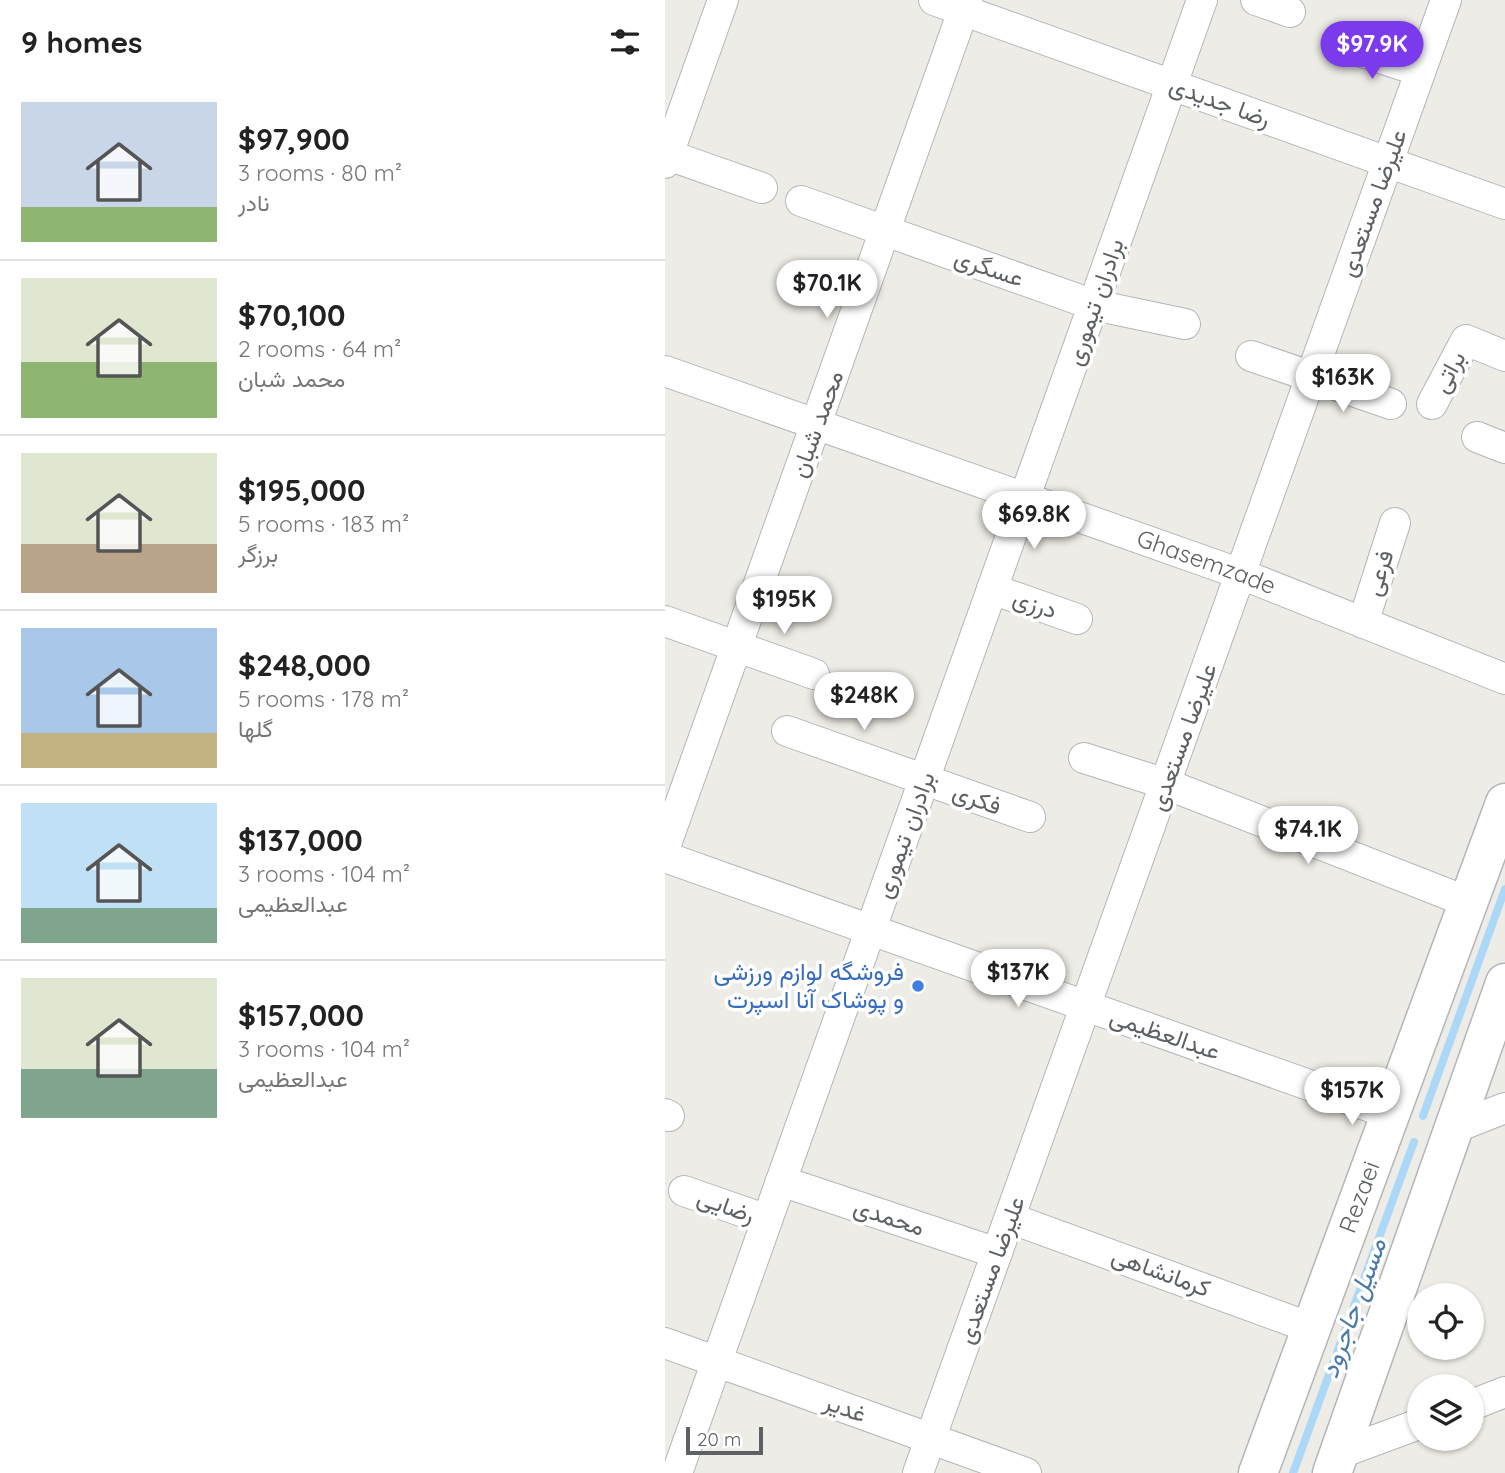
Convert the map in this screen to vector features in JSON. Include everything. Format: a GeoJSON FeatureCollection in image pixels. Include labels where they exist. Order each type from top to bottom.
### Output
{"type":"FeatureCollection","features":[{"type":"Feature","properties":{"kind":"main road","name":"Rezaei"},"geometry":{"type":"LineString","coordinates":[[1258,1473],[1388,1113],[1505,803]]}},
{"type":"Feature","properties":{"kind":"main road"},"geometry":{"type":"LineString","coordinates":[[1335,1464],[1505,983]]}},
{"type":"Feature","properties":{"kind":"street"},"geometry":{"type":"LineString","coordinates":[[723,0],[668,146],[762,188]]}},
{"type":"Feature","properties":{"kind":"street","name":"رضا جدیدی"},"geometry":{"type":"LineString","coordinates":[[934,0],[965,5],[1172,85],[1505,204]]}},
{"type":"Feature","properties":{"kind":"street","name":"برادران تیموری"},"geometry":{"type":"LineString","coordinates":[[677,1473],[992,589],[1027,499],[1202,0]]}},
{"type":"Feature","properties":{"kind":"street"},"geometry":{"type":"LineString","coordinates":[[1256,0],[1290,12]]}},
{"type":"Feature","properties":{"kind":"street","name":"علیرضا مستعدی"},"geometry":{"type":"LineString","coordinates":[[918,1473],[1446,0]]}},
{"type":"Feature","properties":{"kind":"street","name":"محمد شبان"},"geometry":{"type":"LineString","coordinates":[[665,847],[818,425],[965,5]]}},
{"type":"Feature","properties":{"kind":"street"},"geometry":{"type":"LineString","coordinates":[[1338,44],[1420,71]]}},
{"type":"Feature","properties":{"kind":"street","name":"عسگری"},"geometry":{"type":"LineString","coordinates":[[801,201],[1094,305],[1185,324]]}},
{"type":"Feature","properties":{"kind":"street","name":"براتی"},"geometry":{"type":"LineString","coordinates":[[1432,404],[1466,340],[1505,356]]}},
{"type":"Feature","properties":{"kind":"street"},"geometry":{"type":"LineString","coordinates":[[1251,356],[1391,404]]}},
{"type":"Feature","properties":{"kind":"street","name":"Ghasemzade"},"geometry":{"type":"LineString","coordinates":[[665,371],[1241,574],[1505,678]]}},
{"type":"Feature","properties":{"kind":"street"},"geometry":{"type":"LineString","coordinates":[[1477,437],[1505,448]]}},
{"type":"Feature","properties":{"kind":"street","name":"فرعی"},"geometry":{"type":"LineString","coordinates":[[1363,623],[1395,523]]}},
{"type":"Feature","properties":{"kind":"street","name":"درزی"},"geometry":{"type":"LineString","coordinates":[[992,589],[1077,619]]}},
{"type":"Feature","properties":{"kind":"street"},"geometry":{"type":"LineString","coordinates":[[665,621],[814,674]]}},
{"type":"Feature","properties":{"kind":"street","name":"فکری"},"geometry":{"type":"LineString","coordinates":[[787,731],[1030,817]]}},
{"type":"Feature","properties":{"kind":"street"},"geometry":{"type":"LineString","coordinates":[[1084,758],[1166,784],[1468,902]]}},
{"type":"Feature","properties":{"kind":"street","name":"عبدالعظیمی"},"geometry":{"type":"LineString","coordinates":[[665,857],[1388,1113]]}},
{"type":"Feature","properties":{"kind":"street"},"geometry":{"type":"LineString","coordinates":[[1454,1128],[1505,1108]]}},
{"type":"Feature","properties":{"kind":"street","name":"محمدی"},"geometry":{"type":"LineString","coordinates":[[781,1181],[997,1253]]}},
{"type":"Feature","properties":{"kind":"street","name":"رضایی"},"geometry":{"type":"LineString","coordinates":[[684,1191],[767,1220]]}},
{"type":"Feature","properties":{"kind":"street","name":"کرمانشاهی"},"geometry":{"type":"LineString","coordinates":[[1010,1218],[1311,1328]]}},
{"type":"Feature","properties":{"kind":"street","name":"غدیر"},"geometry":{"type":"LineString","coordinates":[[665,1343],[1026,1473]]}},
{"type":"Feature","properties":{"kind":"street"},"geometry":{"type":"LineString","coordinates":[[1484,1400],[1505,1392]]}},
{"type":"Feature","properties":{"kind":"street"},"geometry":{"type":"LineString","coordinates":[[1335,1464],[1407,1430]]}},
{"type":"Feature","properties":{"kind":"waterway","name":"مسیل جاجرود"},"geometry":{"type":"LineString","coordinates":[[1423,1116],[1505,889]]}},
{"type":"Feature","properties":{"kind":"waterway","name":"مسیل جاجرود"},"geometry":{"type":"LineString","coordinates":[[1293,1473],[1414,1142]]}},
{"type":"Feature","properties":{"kind":"place","name":"فروشگه لوازم ورزشی و پوشاک آنا اسپرت"},"geometry":{"type":"Point","coordinates":[918,986]}}]}
